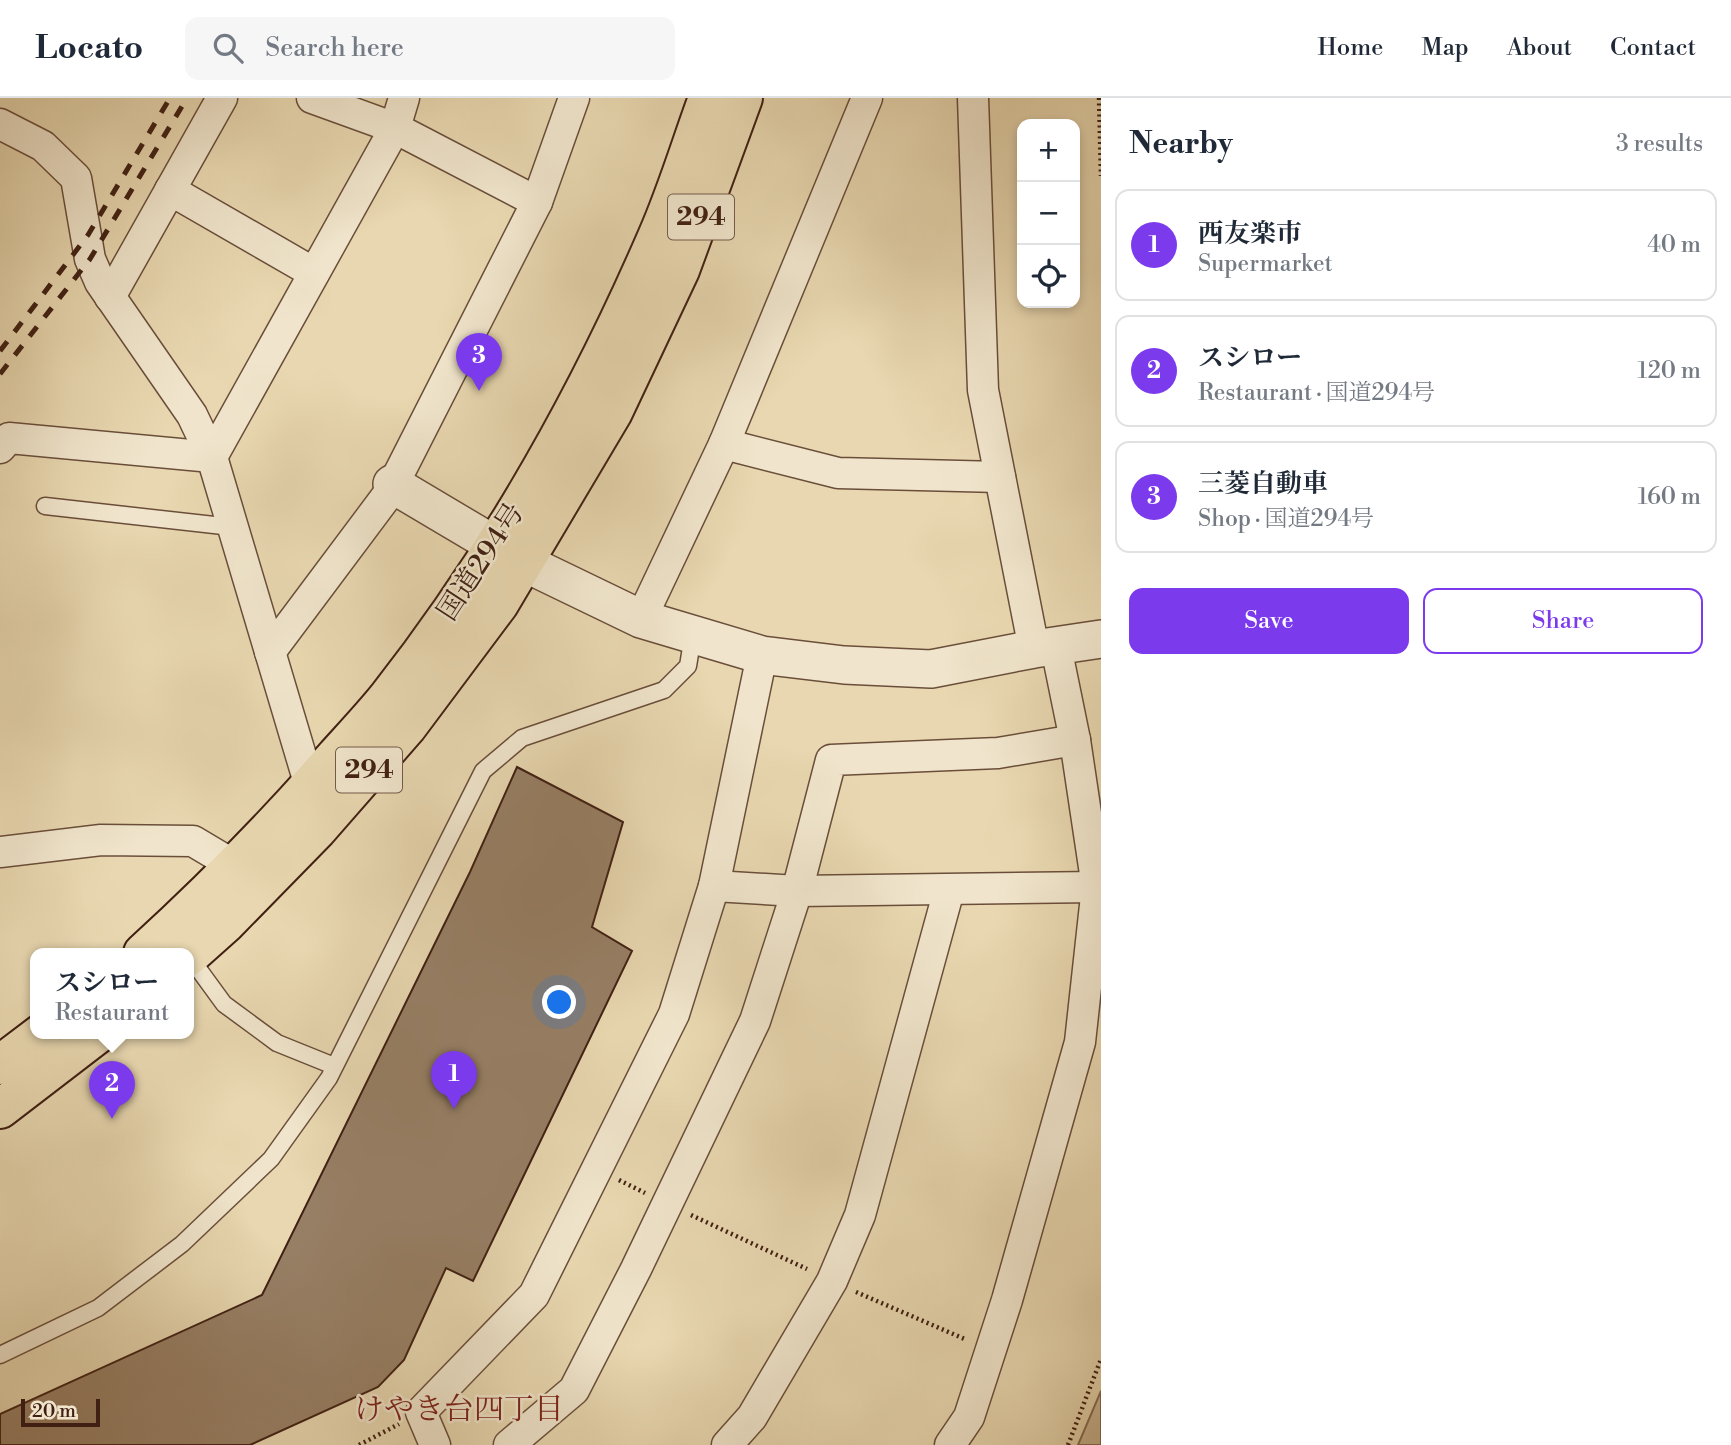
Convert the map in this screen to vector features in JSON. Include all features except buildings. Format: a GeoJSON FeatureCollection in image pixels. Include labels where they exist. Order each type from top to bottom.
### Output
{"type":"FeatureCollection","features":[{"type":"Feature","properties":{"kind":"highway","name":"国道294号"},"geometry":{"type":"LineString","coordinates":[[194,952],[226,923],[317,830],[407,727],[499,604],[509,554],[658,236],[708,98]]}},
{"type":"Feature","properties":{"kind":"highway","name":"国道294号"},"geometry":{"type":"LineString","coordinates":[[148,948],[235,866],[387,698],[459,600],[509,554],[613,412],[680,270],[743,98]]}},
{"type":"Feature","properties":{"kind":"highway"},"geometry":{"type":"LineString","coordinates":[[0,1065],[34,1039]]}},
{"type":"Feature","properties":{"kind":"highway"},"geometry":{"type":"LineString","coordinates":[[0,1109],[91,1039]]}},
{"type":"Feature","properties":{"kind":"street"},"geometry":{"type":"LineString","coordinates":[[110,297],[222,98]]}},
{"type":"Feature","properties":{"kind":"street"},"geometry":{"type":"LineString","coordinates":[[312,98],[394,128],[537,202]]}},
{"type":"Feature","properties":{"kind":"street"},"geometry":{"type":"LineString","coordinates":[[212,457],[394,128],[404,98]]}},
{"type":"Feature","properties":{"kind":"street"},"geometry":{"type":"LineString","coordinates":[[270,652],[389,493],[537,202],[573,98]]}},
{"type":"Feature","properties":{"kind":"street"},"geometry":{"type":"LineString","coordinates":[[640,619],[724,444],[867,98]]}},
{"type":"Feature","properties":{"kind":"street"},"geometry":{"type":"LineString","coordinates":[[950,1445],[969,1417],[1007,1300],[1080,1042],[1097,887],[1075,740],[1045,648],[1000,477],[983,390],[973,98]]}},
{"type":"Feature","properties":{"kind":"street"},"geometry":{"type":"LineString","coordinates":[[0,124],[43,146],[76,178],[90,259],[110,297],[192,415],[212,457],[310,786]]}},
{"type":"Feature","properties":{"kind":"street"},"geometry":{"type":"LineString","coordinates":[[170,190],[314,273]]}},
{"type":"Feature","properties":{"kind":"street"},"geometry":{"type":"LineString","coordinates":[[0,448],[9,438],[212,457]]}},
{"type":"Feature","properties":{"kind":"street"},"geometry":{"type":"LineString","coordinates":[[724,444],[838,473],[1000,477]]}},
{"type":"Feature","properties":{"kind":"street"},"geometry":{"type":"LineString","coordinates":[[392,484],[509,554],[640,619],[762,655],[844,665],[931,669],[1101,639]]}},
{"type":"Feature","properties":{"kind":"street"},"geometry":{"type":"LineString","coordinates":[[435,1445],[422,1412],[534,1296],[674,1014],[713,886],[762,655]]}},
{"type":"Feature","properties":{"kind":"street"},"geometry":{"type":"LineString","coordinates":[[509,1445],[574,1390],[755,1021],[797,891],[831,760],[998,753],[1075,740]]}},
{"type":"Feature","properties":{"kind":"street"},"geometry":{"type":"LineString","coordinates":[[0,852],[100,840],[193,841],[235,866]]}},
{"type":"Feature","properties":{"kind":"street"},"geometry":{"type":"LineString","coordinates":[[713,886],[797,891],[1097,887]]}},
{"type":"Feature","properties":{"kind":"street"},"geometry":{"type":"LineString","coordinates":[[727,1445],[752,1417],[832,1281],[860,1215],[949,890]]}},
{"type":"Feature","properties":{"kind":"lane"},"geometry":{"type":"LineString","coordinates":[[45,506],[232,527]]}},
{"type":"Feature","properties":{"kind":"lane"},"geometry":{"type":"LineString","coordinates":[[0,1355],[98,1308],[182,1244],[271,1159],[328,1078],[483,771],[522,738],[664,690],[688,666],[693,635]]}},
{"type":"Feature","properties":{"kind":"lane"},"geometry":{"type":"LineString","coordinates":[[194,963],[225,1004],[277,1043],[334,1066]]}},
{"type":"Feature","properties":{"kind":"path"},"geometry":{"type":"LineString","coordinates":[[1099,98],[1101,176]]}},
{"type":"Feature","properties":{"kind":"path"},"geometry":{"type":"LineString","coordinates":[[596,1169],[832,1281],[990,1350]]}},
{"type":"Feature","properties":{"kind":"path"},"geometry":{"type":"LineString","coordinates":[[1068,1445],[1101,1359]]}},
{"type":"Feature","properties":{"kind":"path"},"geometry":{"type":"LineString","coordinates":[[359,1445],[422,1412]]}},
{"type":"Feature","properties":{"kind":"shaded area"},"geometry":{"type":"Polygon","coordinates":[[[1101,1391],[1101,1445],[1078,1445],[1101,1391]]]}},
{"type":"Feature","properties":{"kind":"railway"},"geometry":{"type":"LineString","coordinates":[[0,351],[88,235],[170,98]]}},
{"type":"Feature","properties":{"kind":"railway"},"geometry":{"type":"LineString","coordinates":[[0,374],[90,259],[187,98]]}},
{"type":"Feature","properties":{"kind":"place","name":"三菱自動車"},"geometry":{"type":"Point","coordinates":[479,391]}},
{"type":"Feature","properties":{"kind":"place","name":"西友楽市"},"geometry":{"type":"Point","coordinates":[454,1109]}},
{"type":"Feature","properties":{"kind":"place","name":"スシロー"},"geometry":{"type":"Point","coordinates":[112,1119]}},
{"type":"Feature","properties":{"kind":"district","name":"けやき台四丁目"},"geometry":{"type":"Point","coordinates":[459,1410]}}]}
